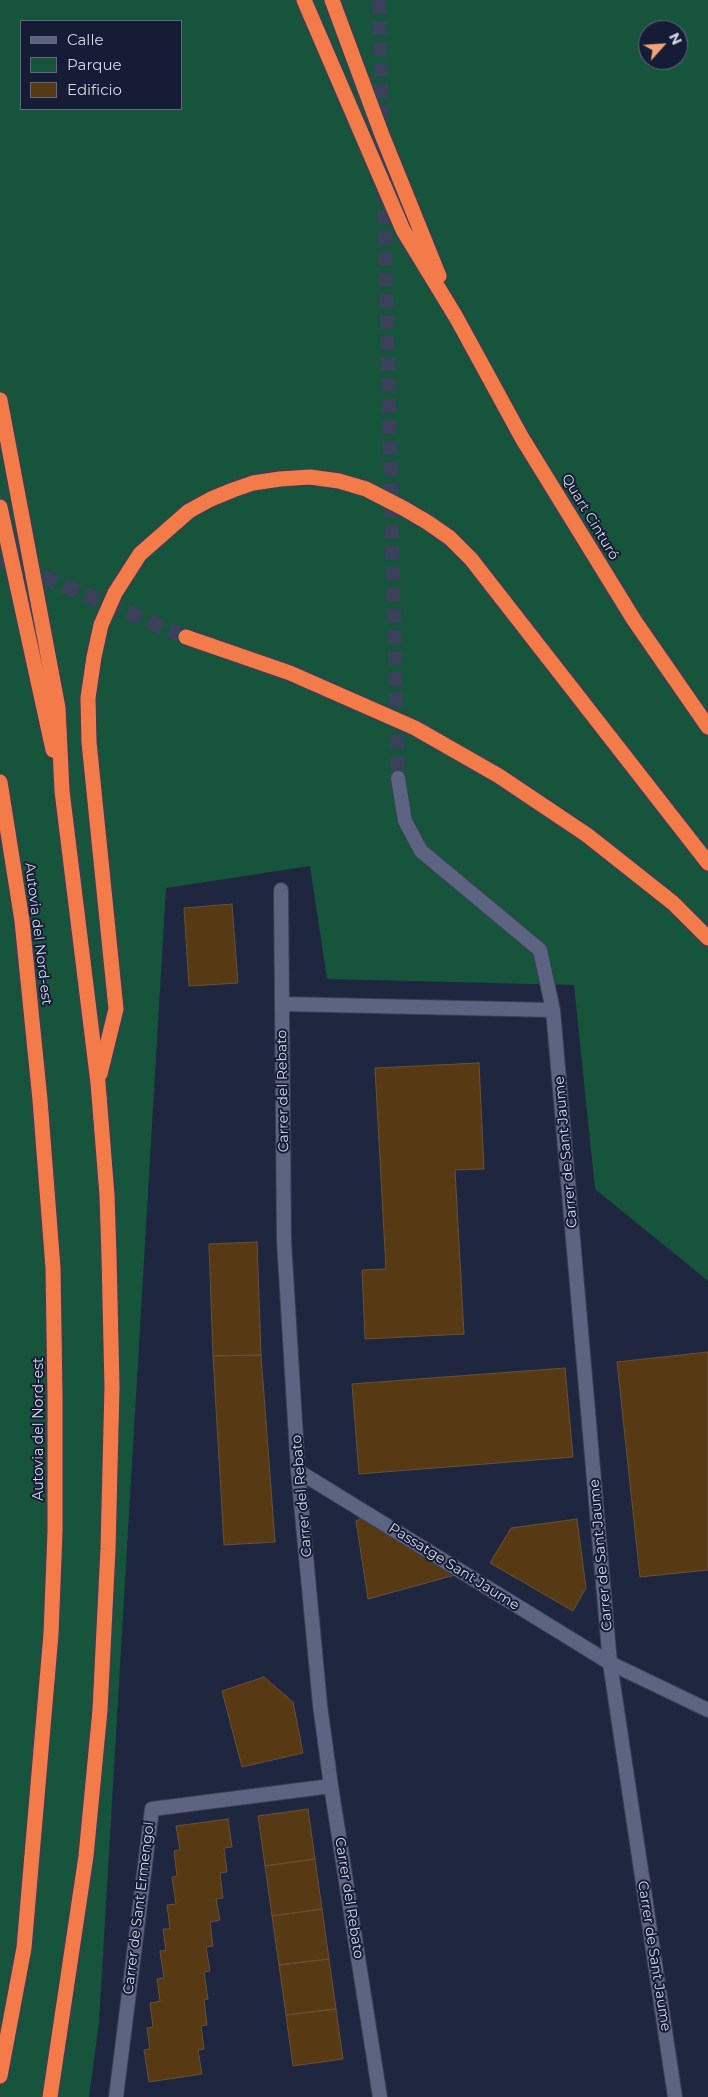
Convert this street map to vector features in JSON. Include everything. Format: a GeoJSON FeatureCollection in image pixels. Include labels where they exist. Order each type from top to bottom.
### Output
{"type":"FeatureCollection","features":[{"type":"Feature","properties":{"kind":"highway"},"geometry":{"type":"LineString","coordinates":[[304,0],[403,230],[456,317]]}},
{"type":"Feature","properties":{"kind":"highway"},"geometry":{"type":"LineString","coordinates":[[332,0],[382,135],[456,317]]}},
{"type":"Feature","properties":{"kind":"highway","name":"Quart Cinturó"},"geometry":{"type":"LineString","coordinates":[[456,317],[522,438],[634,620],[708,727]]}},
{"type":"Feature","properties":{"kind":"highway"},"geometry":{"type":"LineString","coordinates":[[0,400],[58,708],[62,791],[98,1083],[107,1195],[112,1387],[100,1710],[86,1856],[50,2097]]}},
{"type":"Feature","properties":{"kind":"highway"},"geometry":{"type":"LineString","coordinates":[[98,1083],[116,1009],[90,742],[88,698],[99,633],[115,593],[140,554],[189,511],[233,490],[253,483],[280,479],[310,477],[339,481],[366,489],[403,508],[450,538],[471,559],[708,863]]}},
{"type":"Feature","properties":{"kind":"highway"},"geometry":{"type":"LineString","coordinates":[[0,507],[62,791]]}},
{"type":"Feature","properties":{"kind":"highway"},"geometry":{"type":"LineString","coordinates":[[186,637],[290,673],[415,728],[499,776],[587,835],[673,903],[708,938]]}},
{"type":"Feature","properties":{"kind":"highway","name":"Autovia del Nord-est"},"geometry":{"type":"LineString","coordinates":[[0,782],[22,921],[40,1100],[53,1268],[56,1405],[52,1634],[24,1948],[0,2076]]}},
{"type":"Feature","properties":{"kind":"street","name":"Carrer de Sant Jaume"},"geometry":{"type":"LineString","coordinates":[[398,778],[405,821],[421,852],[540,950],[554,1010],[610,1663],[675,2097]]}},
{"type":"Feature","properties":{"kind":"street","name":"Carrer del Rebato"},"geometry":{"type":"LineString","coordinates":[[281,890],[284,1241],[298,1472],[320,1704],[331,1786],[380,2097]]}},
{"type":"Feature","properties":{"kind":"street"},"geometry":{"type":"LineString","coordinates":[[283,1004],[554,1010]]}},
{"type":"Feature","properties":{"kind":"street","name":"Passatge Sant Jaume"},"geometry":{"type":"LineString","coordinates":[[298,1472],[610,1663],[708,1710]]}},
{"type":"Feature","properties":{"kind":"street","name":"Carrer de Sant Ermengol"},"geometry":{"type":"LineString","coordinates":[[116,2097],[152,1809],[331,1786]]}},
{"type":"Feature","properties":{"kind":"green space"},"geometry":{"type":"Polygon","coordinates":[[[0,0],[708,0],[708,1281],[595,1189],[574,985],[327,979],[310,866],[166,888],[99,2022],[89,2097],[0,2097],[0,0]]]}},
{"type":"Feature","properties":{"kind":"building"},"geometry":{"type":"Polygon","coordinates":[[[232,904],[238,983],[189,986],[184,908],[232,904]]]}},
{"type":"Feature","properties":{"kind":"building"},"geometry":{"type":"Polygon","coordinates":[[[479,1063],[484,1169],[455,1170],[464,1334],[365,1339],[362,1270],[386,1269],[375,1068],[479,1063]]]}},
{"type":"Feature","properties":{"kind":"building"},"geometry":{"type":"Polygon","coordinates":[[[257,1242],[261,1355],[213,1356],[209,1244],[257,1242]]]}},
{"type":"Feature","properties":{"kind":"building"},"geometry":{"type":"Polygon","coordinates":[[[708,1352],[708,1570],[640,1577],[617,1362],[708,1352]]]}},
{"type":"Feature","properties":{"kind":"building"},"geometry":{"type":"Polygon","coordinates":[[[261,1355],[275,1542],[224,1545],[213,1356],[261,1355]]]}},
{"type":"Feature","properties":{"kind":"building"},"geometry":{"type":"Polygon","coordinates":[[[565,1368],[573,1457],[359,1474],[352,1384],[565,1368]]]}},
{"type":"Feature","properties":{"kind":"building"},"geometry":{"type":"Polygon","coordinates":[[[362,1518],[455,1575],[368,1599],[356,1521],[362,1518]]]}},
{"type":"Feature","properties":{"kind":"building"},"geometry":{"type":"Polygon","coordinates":[[[577,1519],[586,1588],[573,1611],[490,1563],[511,1528],[577,1519]]]}},
{"type":"Feature","properties":{"kind":"building"},"geometry":{"type":"Polygon","coordinates":[[[264,1677],[293,1702],[303,1753],[242,1767],[222,1691],[264,1677]]]}},
{"type":"Feature","properties":{"kind":"building"},"geometry":{"type":"Polygon","coordinates":[[[308,1809],[315,1859],[265,1866],[258,1816],[308,1809]]]}},
{"type":"Feature","properties":{"kind":"building"},"geometry":{"type":"Polygon","coordinates":[[[228,1819],[232,1847],[224,1848],[227,1872],[220,1873],[223,1898],[216,1899],[220,1920],[210,1922],[213,1946],[206,1947],[210,1971],[204,1972],[208,1999],[204,2000],[207,2025],[201,2026],[204,2049],[198,2050],[202,2074],[149,2082],[144,2050],[150,2049],[147,2028],[153,2027],[150,2003],[160,2001],[157,1979],[164,1978],[160,1951],[166,1950],[163,1929],[170,1929],[167,1905],[176,1904],[172,1877],[177,1876],[174,1851],[180,1850],[176,1826],[228,1819]]]}},
{"type":"Feature","properties":{"kind":"building"},"geometry":{"type":"Polygon","coordinates":[[[315,1859],[322,1909],[272,1916],[265,1866],[315,1859]]]}},
{"type":"Feature","properties":{"kind":"building"},"geometry":{"type":"Polygon","coordinates":[[[322,1909],[329,1959],[279,1965],[272,1916],[322,1909]]]}},
{"type":"Feature","properties":{"kind":"building"},"geometry":{"type":"Polygon","coordinates":[[[329,1959],[336,2009],[286,2015],[279,1965],[329,1959]]]}},
{"type":"Feature","properties":{"kind":"building"},"geometry":{"type":"Polygon","coordinates":[[[336,2009],[343,2059],[293,2066],[286,2015],[336,2009]]]}},
{"type":"Feature","properties":{"kind":"tunnel"},"geometry":{"type":"LineString","coordinates":[[379,0],[398,778]]}},
{"type":"Feature","properties":{"kind":"tunnel"},"geometry":{"type":"LineString","coordinates":[[0,559],[186,637]]}}]}
